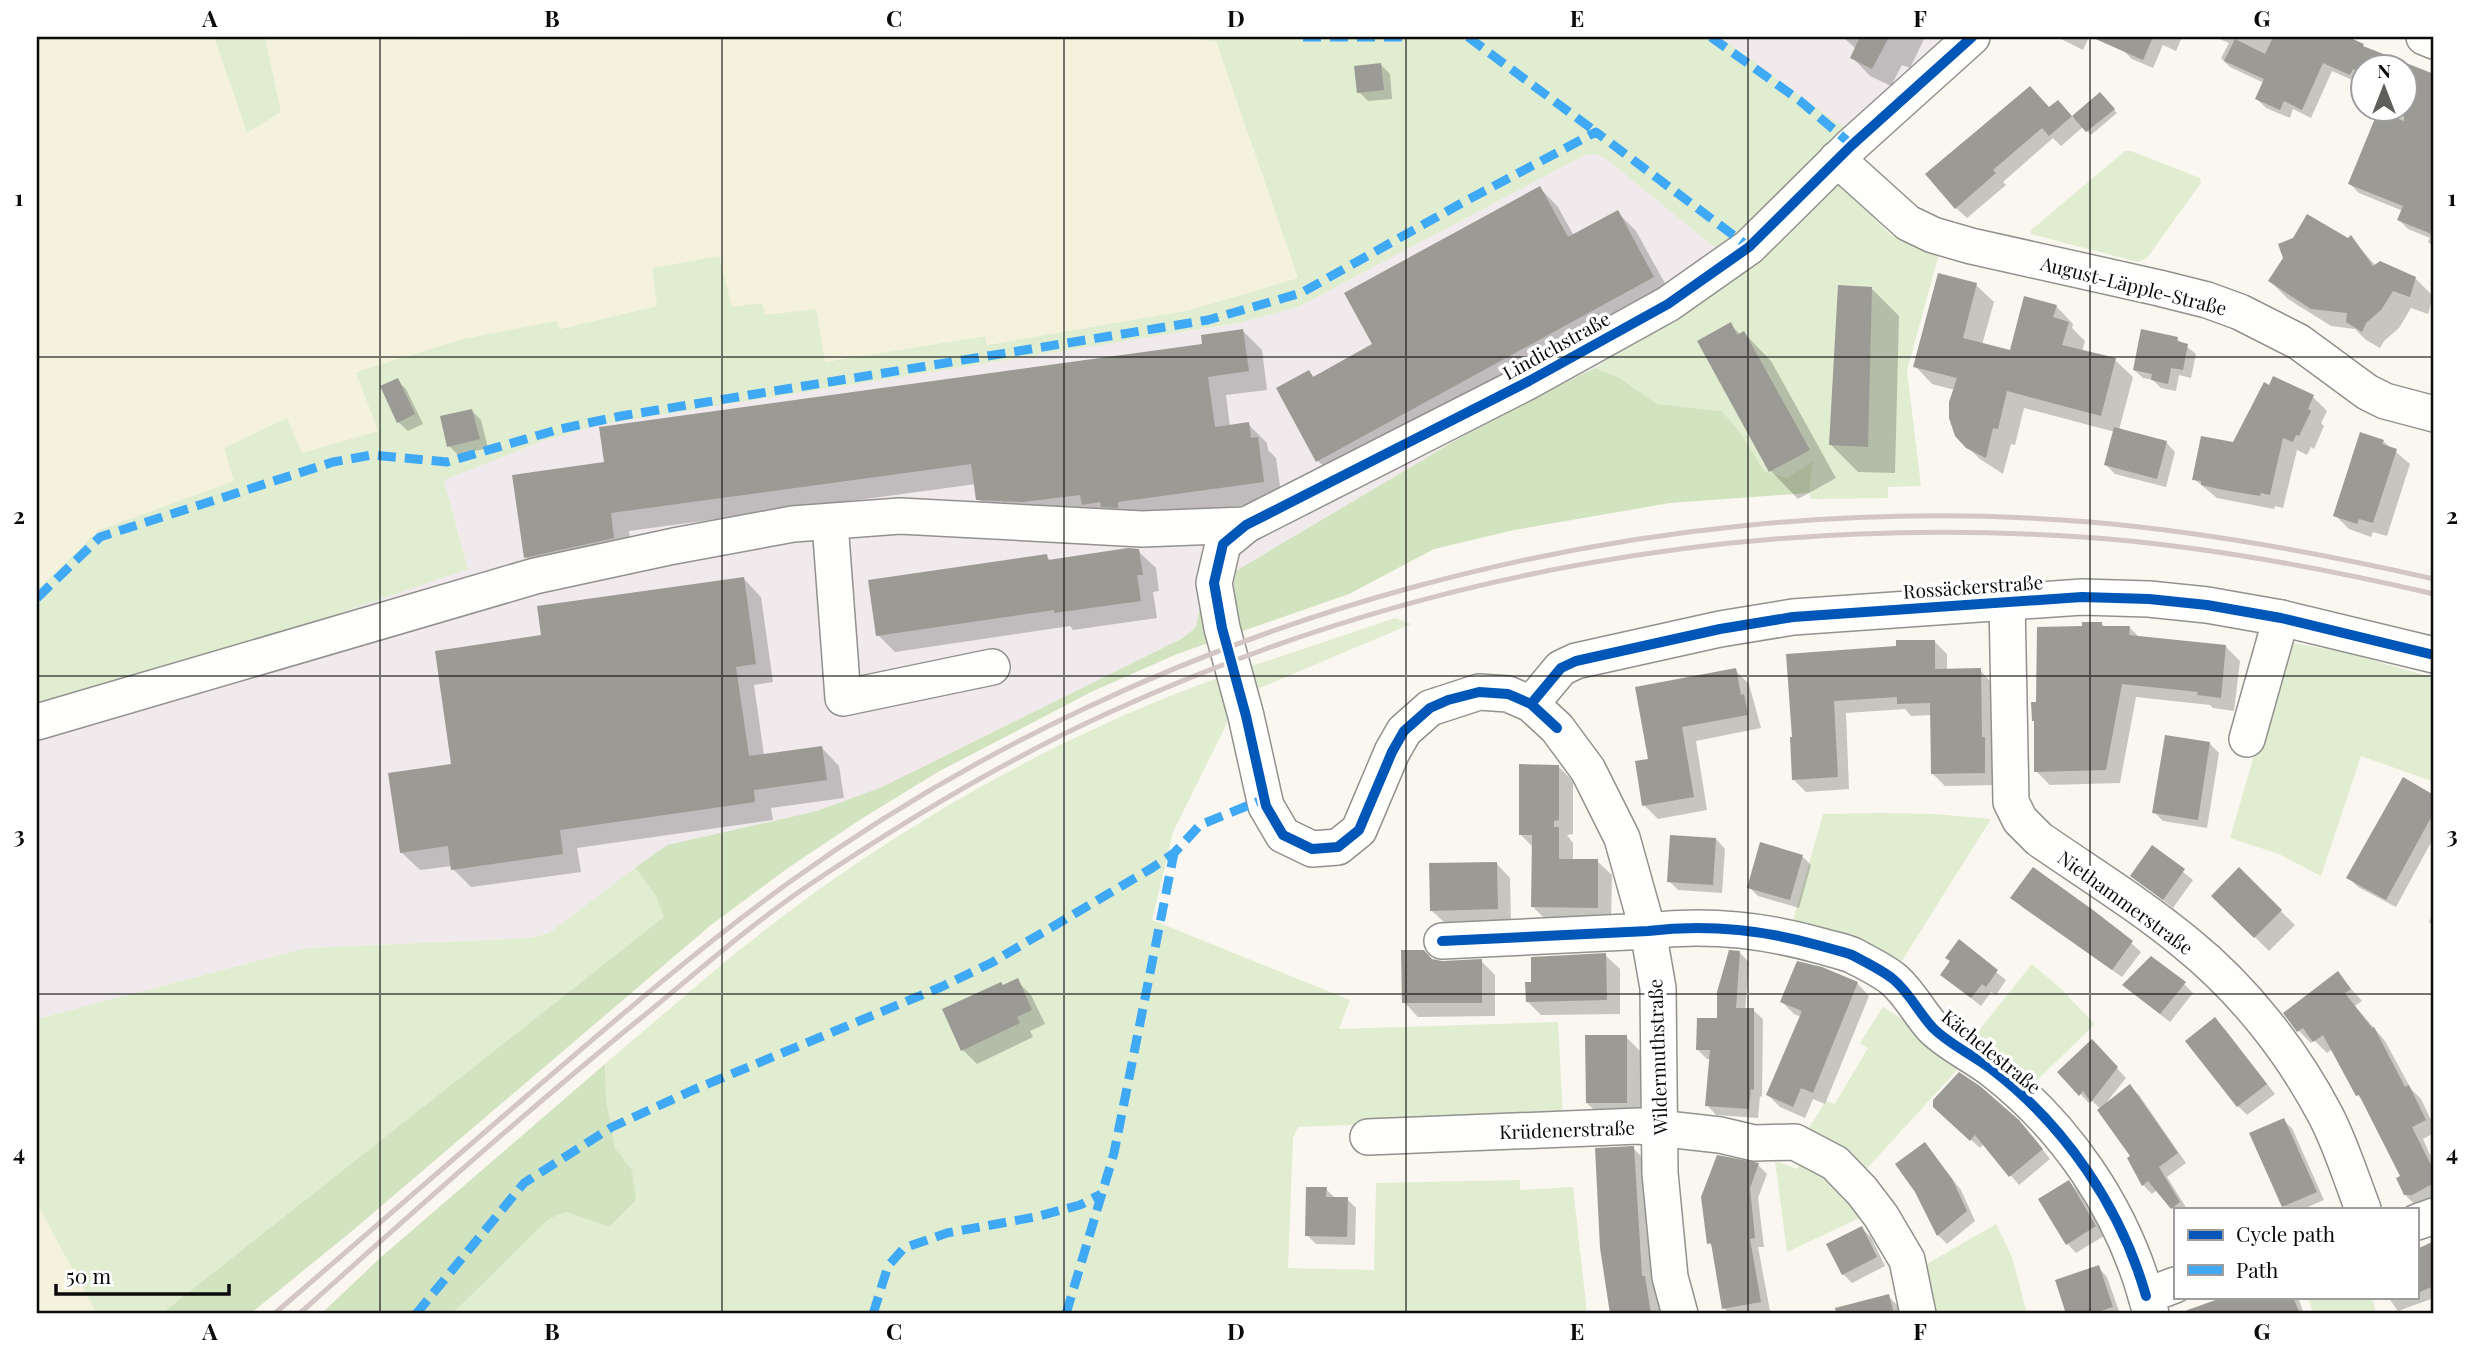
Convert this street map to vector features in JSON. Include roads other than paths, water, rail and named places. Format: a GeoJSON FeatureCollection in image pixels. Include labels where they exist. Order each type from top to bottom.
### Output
{"type":"FeatureCollection","features":[{"type":"Feature","properties":{"kind":"street","name":"Lindichstraße"},"geometry":{"type":"LineString","coordinates":[[1235,676],[1222,628],[1214,583],[1223,544],[1246,525],[1529,381],[1668,304],[1749,247],[1837,159],[1972,37]]}},
{"type":"Feature","properties":{"kind":"street"},"geometry":{"type":"LineString","coordinates":[[2424,37],[2434,41]]}},
{"type":"Feature","properties":{"kind":"street","name":"August-Läpple-Straße"},"geometry":{"type":"LineString","coordinates":[[1837,159],[1908,223],[1933,235],[2207,300],[2270,326],[2299,342],[2367,392],[2385,401],[2434,414]]}},
{"type":"Feature","properties":{"kind":"street"},"geometry":{"type":"LineString","coordinates":[[37,722],[535,576],[793,524],[900,516],[1142,529],[1246,525]]}},
{"type":"Feature","properties":{"kind":"street"},"geometry":{"type":"LineString","coordinates":[[830,523],[843,698],[992,667]]}},
{"type":"Feature","properties":{"kind":"street","name":"Rossäckerstraße"},"geometry":{"type":"LineString","coordinates":[[1531,704],[1561,668],[1576,661],[1720,629],[1793,617],[2081,597],[2149,599],[2207,605],[2281,618],[2434,655]]}},
{"type":"Feature","properties":{"kind":"street","name":"Niethammerstraße"},"geometry":{"type":"LineString","coordinates":[[2007,602],[2011,802],[2020,820],[2039,839],[2188,944],[2266,1025],[2300,1070],[2327,1118],[2363,1208]]}},
{"type":"Feature","properties":{"kind":"street"},"geometry":{"type":"LineString","coordinates":[[2247,739],[2281,618]]}},
{"type":"Feature","properties":{"kind":"street","name":"Wildermuthstraße"},"geometry":{"type":"LineString","coordinates":[[1235,676],[1266,806],[1283,835],[1312,849],[1338,847],[1359,830],[1404,730],[1430,708],[1479,692],[1508,694],[1531,704],[1557,728],[1588,770],[1622,838],[1648,931],[1658,988],[1660,1173],[1671,1277],[1680,1314]]}},
{"type":"Feature","properties":{"kind":"street","name":"Kächelestraße"},"geometry":{"type":"LineString","coordinates":[[1442,941],[1681,927],[1731,929],[1789,937],[1850,954],[1894,979],[1934,1030],[1995,1072],[2042,1115],[2086,1168],[2110,1205],[2157,1298]]}},
{"type":"Feature","properties":{"kind":"street","name":"Krüdenerstraße"},"geometry":{"type":"LineString","coordinates":[[1368,1137],[1639,1126],[1720,1135],[1754,1143],[1795,1142],[1835,1163],[1881,1216],[1907,1260],[1918,1314]]}},
{"type":"Feature","properties":{"kind":"railway"},"geometry":{"type":"LineString","coordinates":[[274,1314],[625,1012],[791,881],[934,788],[1086,708],[1245,641],[1409,588],[1577,549],[1748,525],[1920,516],[2090,522],[2177,531],[2306,552],[2434,579]]}},
{"type":"Feature","properties":{"kind":"railway"},"geometry":{"type":"LineString","coordinates":[[299,1314],[597,1054],[744,933],[845,861],[955,793],[1030,751],[1108,713],[1224,664],[1342,623],[1462,590],[1584,564],[1707,546],[1832,535],[1957,532],[2082,537],[2171,545],[2259,558],[2434,594]]}}]}
